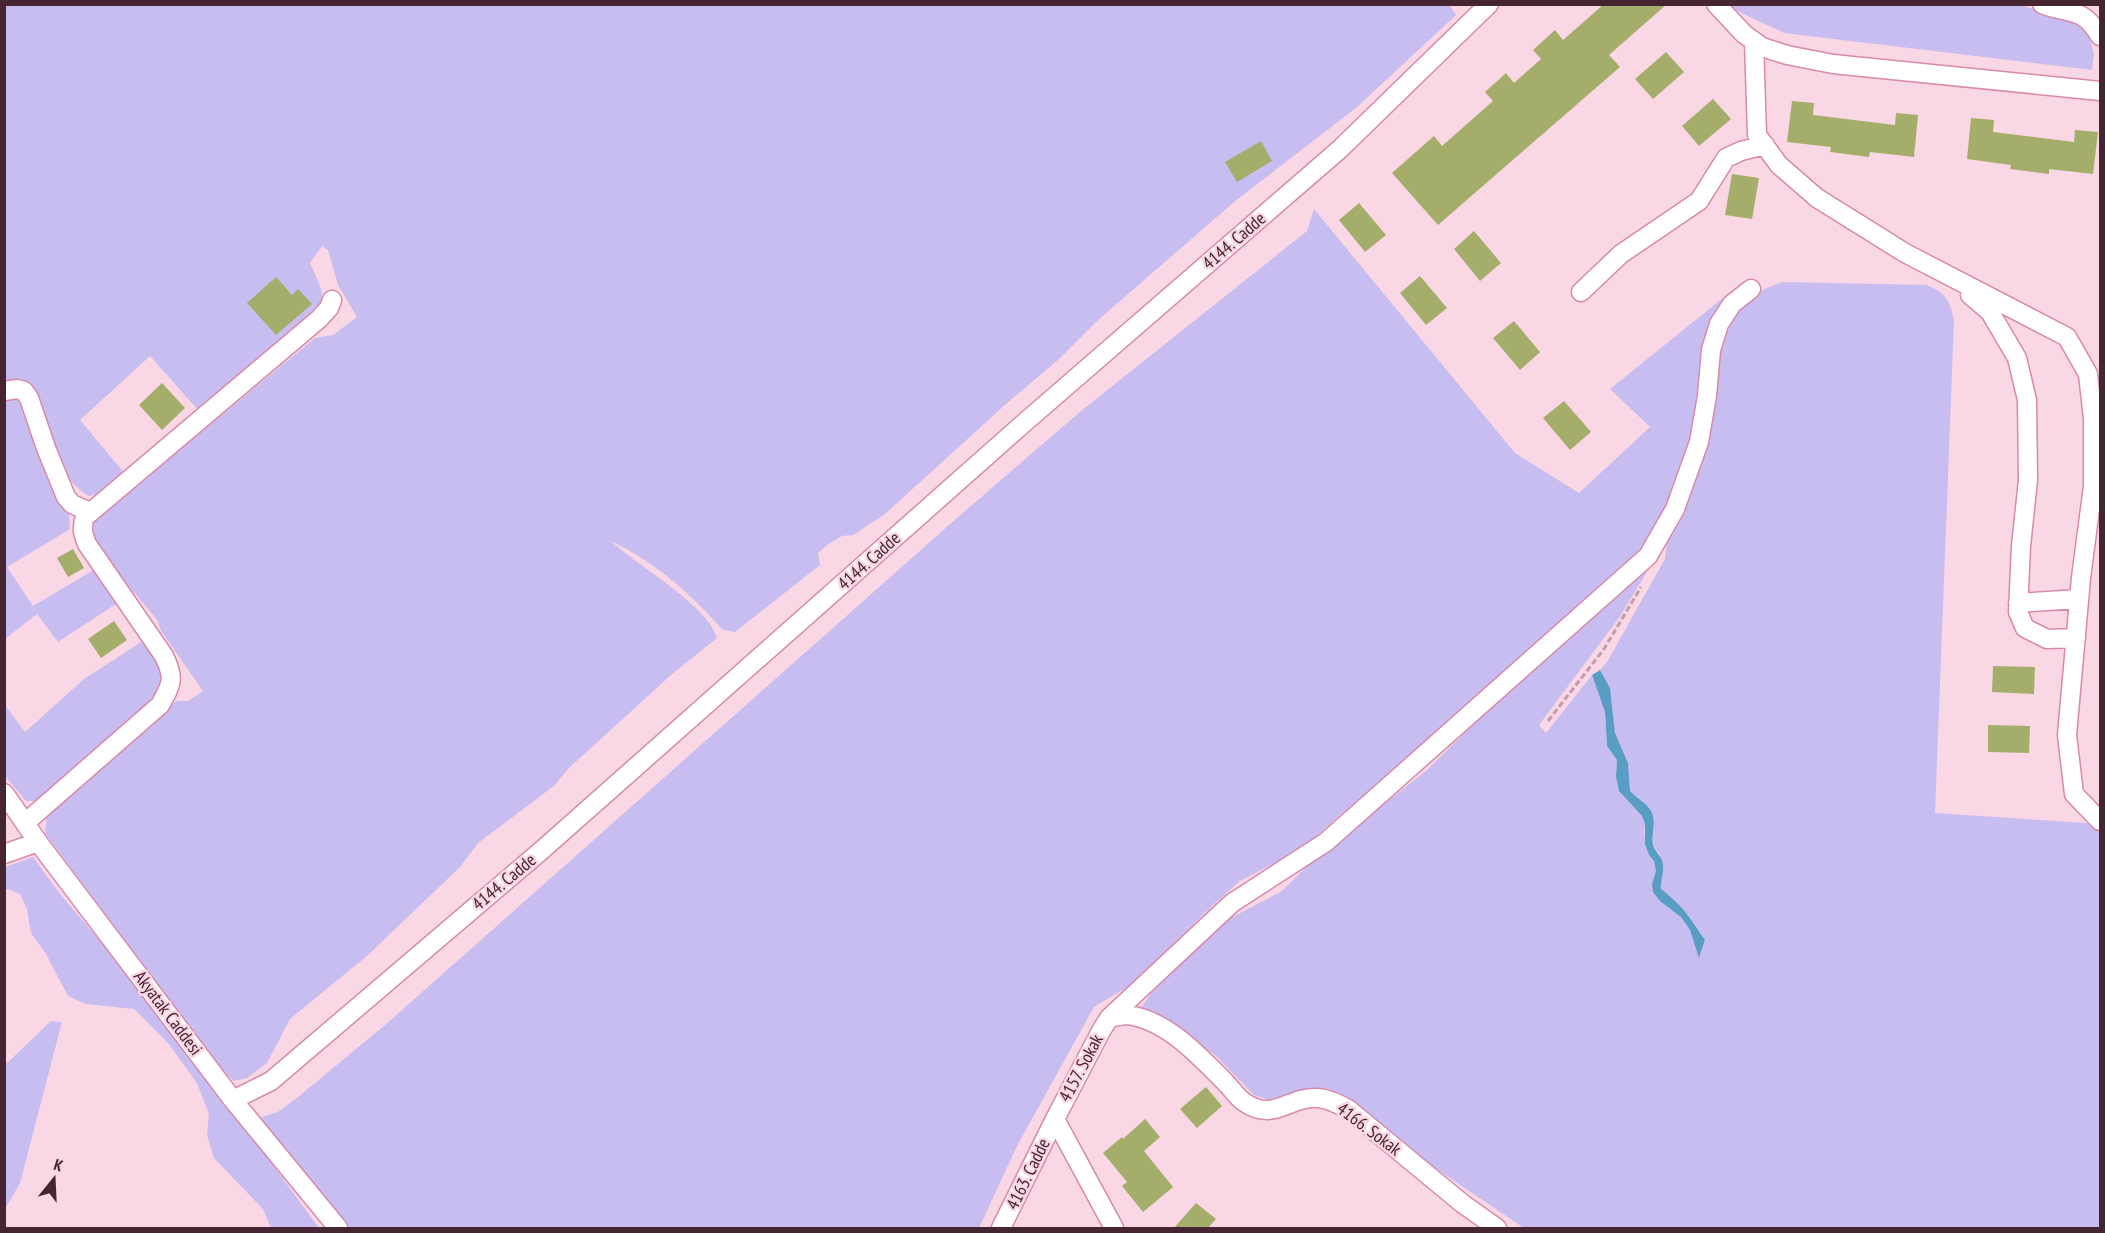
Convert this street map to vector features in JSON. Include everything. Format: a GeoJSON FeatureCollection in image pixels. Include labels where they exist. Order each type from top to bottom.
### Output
{"type":"FeatureCollection","features":[{"type":"Feature","properties":{"kind":"street","name":"4144. Cadde"},"geometry":{"type":"LineString","coordinates":[[233,1100],[271,1081],[542,850],[1024,423],[1340,149],[1490,4]]}},
{"type":"Feature","properties":{"kind":"street"},"geometry":{"type":"LineString","coordinates":[[1716,4],[1762,47],[1787,56],[1833,64],[2100,91]]}},
{"type":"Feature","properties":{"kind":"street"},"geometry":{"type":"LineString","coordinates":[[2042,4],[2074,11],[2093,24],[2100,36]]}},
{"type":"Feature","properties":{"kind":"street"},"geometry":{"type":"LineString","coordinates":[[1754,41],[1757,135],[1779,165],[1817,198],[1905,253],[2067,337],[2088,374],[2093,419],[2093,486],[2079,599],[2067,735],[2074,794],[2100,821]]}},
{"type":"Feature","properties":{"kind":"street"},"geometry":{"type":"LineString","coordinates":[[1581,292],[1621,254],[1700,201],[1726,158],[1741,151],[1765,145]]}},
{"type":"Feature","properties":{"kind":"street"},"geometry":{"type":"LineString","coordinates":[[1943,273],[1990,312],[2018,358],[2025,389],[2028,480],[2021,546],[2018,612],[2025,628],[2047,639],[2076,639]]}},
{"type":"Feature","properties":{"kind":"street","name":"4157. Sokak"},"geometry":{"type":"LineString","coordinates":[[1054,1119],[1109,1018],[1232,903],[1326,842],[1648,556],[1675,509],[1699,442],[1707,396],[1711,350],[1719,324],[1731,304],[1751,290]]}},
{"type":"Feature","properties":{"kind":"street"},"geometry":{"type":"LineString","coordinates":[[25,823],[160,705],[170,688],[171,670],[164,656],[87,544],[82,525],[86,517],[319,319],[329,308],[332,300]]}},
{"type":"Feature","properties":{"kind":"street"},"geometry":{"type":"LineString","coordinates":[[4,391],[17,389],[24,391],[29,398],[66,497],[72,504],[90,512]]}},
{"type":"Feature","properties":{"kind":"street"},"geometry":{"type":"LineString","coordinates":[[2018,603],[2079,599]]}},
{"type":"Feature","properties":{"kind":"street","name":"Akyatak Caddesi"},"geometry":{"type":"LineString","coordinates":[[4,793],[38,842],[233,1100],[338,1228]]}},
{"type":"Feature","properties":{"kind":"street"},"geometry":{"type":"LineString","coordinates":[[4,854],[38,842]]}},
{"type":"Feature","properties":{"kind":"street","name":"4166. Sokak"},"geometry":{"type":"LineString","coordinates":[[1109,1018],[1126,1015],[1150,1022],[1174,1034],[1190,1047],[1242,1101],[1254,1107],[1266,1111],[1305,1099],[1317,1098],[1332,1101],[1348,1109],[1463,1204],[1497,1228]]}},
{"type":"Feature","properties":{"kind":"street"},"geometry":{"type":"LineString","coordinates":[[1054,1119],[1114,1228]]}},
{"type":"Feature","properties":{"kind":"street","name":"4163. Cadde"},"geometry":{"type":"LineString","coordinates":[[1001,1228],[1054,1119]]}},
{"type":"Feature","properties":{"kind":"path"},"geometry":{"type":"LineString","coordinates":[[1548,721],[1604,649],[1644,583]]}},
{"type":"Feature","properties":{"kind":"shaded area"},"geometry":{"type":"Polygon","coordinates":[[[1449,4],[1456,15],[1357,107],[1234,202],[1097,321],[1059,359],[885,514],[853,535],[842,536],[827,545],[818,553],[820,565],[735,632],[723,630],[672,580],[642,558],[611,541],[686,599],[711,625],[717,638],[672,674],[569,768],[555,785],[478,843],[460,867],[368,955],[290,1019],[267,1063],[247,1078],[234,1081],[221,1069],[45,833],[47,813],[176,701],[188,701],[203,691],[161,631],[158,621],[116,571],[95,541],[93,521],[315,338],[333,335],[357,317],[338,285],[328,250],[322,246],[310,263],[321,288],[321,303],[199,411],[150,356],[80,420],[126,475],[101,493],[89,496],[71,482],[61,465],[47,424],[32,394],[5,387],[5,5],[1449,4]]]}},
{"type":"Feature","properties":{"kind":"shaded area"},"geometry":{"type":"Polygon","coordinates":[[[1729,5],[2022,5],[2069,18],[2088,31],[2094,54],[2092,70],[1784,33],[1729,5]]]}},
{"type":"Feature","properties":{"kind":"shaded area"},"geometry":{"type":"Polygon","coordinates":[[[1314,209],[1515,453],[1579,493],[1650,427],[1610,389],[1744,281],[1755,281],[1728,299],[1692,447],[1670,505],[1632,561],[1588,602],[1300,850],[1240,881],[1129,986],[1094,1007],[1017,1146],[979,1228],[346,1228],[265,1126],[262,1117],[278,1112],[385,1025],[1081,411],[1307,231],[1314,209]]]}},
{"type":"Feature","properties":{"kind":"shaded area"},"geometry":{"type":"Polygon","coordinates":[[[1782,282],[1927,285],[1939,291],[1946,298],[1950,307],[1954,320],[1935,813],[2100,824],[2100,1228],[1524,1228],[1419,1157],[1354,1102],[1303,1090],[1275,1102],[1254,1095],[1215,1055],[1161,1016],[1139,1011],[1151,993],[1223,922],[1282,891],[1311,862],[1427,770],[1497,701],[1654,560],[1619,618],[1539,725],[1546,733],[1592,675],[1605,712],[1607,746],[1617,760],[1616,777],[1619,791],[1642,816],[1645,824],[1644,833],[1649,855],[1654,861],[1656,871],[1652,884],[1690,930],[1700,957],[1705,940],[1686,912],[1661,889],[1662,865],[1653,842],[1653,814],[1630,792],[1628,763],[1615,733],[1610,688],[1600,670],[1607,662],[1665,559],[1668,534],[1719,345],[1744,302],[1758,292],[1782,282]]]}},
{"type":"Feature","properties":{"kind":"shaded area"},"geometry":{"type":"Polygon","coordinates":[[[8,398],[21,399],[69,514],[70,529],[7,567],[33,606],[97,568],[116,604],[58,642],[37,614],[5,639],[5,401],[8,398]]]}},
{"type":"Feature","properties":{"kind":"shaded area"},"geometry":{"type":"Polygon","coordinates":[[[141,642],[153,654],[160,666],[162,679],[159,696],[40,801],[26,801],[5,776],[4,704],[25,732],[84,679],[141,642]]]}},
{"type":"Feature","properties":{"kind":"shaded area"},"geometry":{"type":"Polygon","coordinates":[[[33,857],[60,894],[114,957],[245,1127],[319,1228],[271,1228],[263,1209],[214,1158],[207,1135],[209,1114],[197,1083],[168,1043],[134,1009],[86,1004],[68,996],[46,954],[31,933],[27,909],[20,894],[5,890],[5,867],[33,857]]]}},
{"type":"Feature","properties":{"kind":"shaded area"},"geometry":{"type":"Polygon","coordinates":[[[51,1021],[62,1022],[20,1183],[5,1209],[5,1065],[51,1021]]]}},
{"type":"Feature","properties":{"kind":"water"},"geometry":{"type":"Polygon","coordinates":[[[1600,670],[1610,688],[1615,733],[1628,763],[1630,791],[1647,805],[1653,815],[1653,844],[1663,865],[1661,889],[1686,912],[1705,940],[1699,958],[1690,930],[1681,917],[1660,901],[1653,892],[1652,884],[1656,871],[1654,861],[1645,844],[1645,824],[1642,816],[1619,791],[1616,777],[1617,760],[1607,746],[1605,712],[1592,675],[1600,670]]]}},
{"type":"Feature","properties":{"kind":"building"},"geometry":{"type":"Polygon","coordinates":[[[1604,4],[1667,4],[1609,55],[1620,67],[1438,225],[1392,173],[1434,136],[1442,146],[1493,101],[1485,92],[1506,73],[1514,83],[1541,59],[1533,50],[1555,30],[1563,40],[1604,4]]]}},
{"type":"Feature","properties":{"kind":"building"},"geometry":{"type":"Polygon","coordinates":[[[1666,52],[1684,72],[1653,99],[1635,79],[1666,52]]]}},
{"type":"Feature","properties":{"kind":"building"},"geometry":{"type":"Polygon","coordinates":[[[1713,99],[1731,119],[1699,146],[1682,126],[1713,99]]]}},
{"type":"Feature","properties":{"kind":"building"},"geometry":{"type":"Polygon","coordinates":[[[1792,101],[1814,103],[1813,115],[1895,125],[1896,113],[1918,115],[1914,157],[1870,152],[1869,157],[1830,152],[1831,147],[1787,142],[1792,101]]]}},
{"type":"Feature","properties":{"kind":"building"},"geometry":{"type":"Polygon","coordinates":[[[1971,118],[1994,120],[1993,132],[2074,142],[2075,130],[2098,132],[2093,174],[2049,169],[2049,174],[2010,169],[2011,165],[1967,159],[1971,118]]]}},
{"type":"Feature","properties":{"kind":"building"},"geometry":{"type":"Polygon","coordinates":[[[1261,141],[1272,161],[1237,182],[1225,162],[1261,141]]]}},
{"type":"Feature","properties":{"kind":"building"},"geometry":{"type":"Polygon","coordinates":[[[1732,174],[1759,178],[1752,219],[1725,215],[1732,174]]]}},
{"type":"Feature","properties":{"kind":"building"},"geometry":{"type":"Polygon","coordinates":[[[1359,203],[1386,235],[1365,252],[1339,220],[1359,203]]]}},
{"type":"Feature","properties":{"kind":"building"},"geometry":{"type":"Polygon","coordinates":[[[1474,231],[1501,263],[1480,281],[1454,249],[1474,231]]]}},
{"type":"Feature","properties":{"kind":"building"},"geometry":{"type":"Polygon","coordinates":[[[1420,276],[1447,308],[1426,325],[1400,293],[1420,276]]]}},
{"type":"Feature","properties":{"kind":"building"},"geometry":{"type":"Polygon","coordinates":[[[276,277],[292,295],[298,289],[312,304],[276,335],[247,303],[276,277]]]}},
{"type":"Feature","properties":{"kind":"building"},"geometry":{"type":"Polygon","coordinates":[[[1514,321],[1540,352],[1520,370],[1493,338],[1514,321]]]}},
{"type":"Feature","properties":{"kind":"building"},"geometry":{"type":"Polygon","coordinates":[[[162,383],[185,408],[162,430],[139,405],[162,383]]]}},
{"type":"Feature","properties":{"kind":"building"},"geometry":{"type":"Polygon","coordinates":[[[1564,401],[1591,432],[1570,450],[1543,418],[1564,401]]]}},
{"type":"Feature","properties":{"kind":"building"},"geometry":{"type":"Polygon","coordinates":[[[73,549],[84,568],[68,577],[57,558],[73,549]]]}},
{"type":"Feature","properties":{"kind":"building"},"geometry":{"type":"Polygon","coordinates":[[[114,621],[127,640],[101,658],[88,639],[114,621]]]}},
{"type":"Feature","properties":{"kind":"building"},"geometry":{"type":"Polygon","coordinates":[[[1993,666],[2035,667],[2034,694],[1992,692],[1993,666]]]}},
{"type":"Feature","properties":{"kind":"building"},"geometry":{"type":"Polygon","coordinates":[[[1988,725],[2030,726],[2029,753],[1988,752],[1988,725]]]}},
{"type":"Feature","properties":{"kind":"building"},"geometry":{"type":"Polygon","coordinates":[[[1206,1087],[1222,1106],[1197,1128],[1180,1109],[1206,1087]]]}},
{"type":"Feature","properties":{"kind":"building"},"geometry":{"type":"Polygon","coordinates":[[[1145,1119],[1160,1137],[1144,1151],[1173,1187],[1143,1212],[1122,1186],[1127,1182],[1103,1153],[1145,1119]]]}},
{"type":"Feature","properties":{"kind":"building"},"geometry":{"type":"Polygon","coordinates":[[[1196,1203],[1216,1219],[1208,1228],[1174,1228],[1196,1203]]]}}]}
